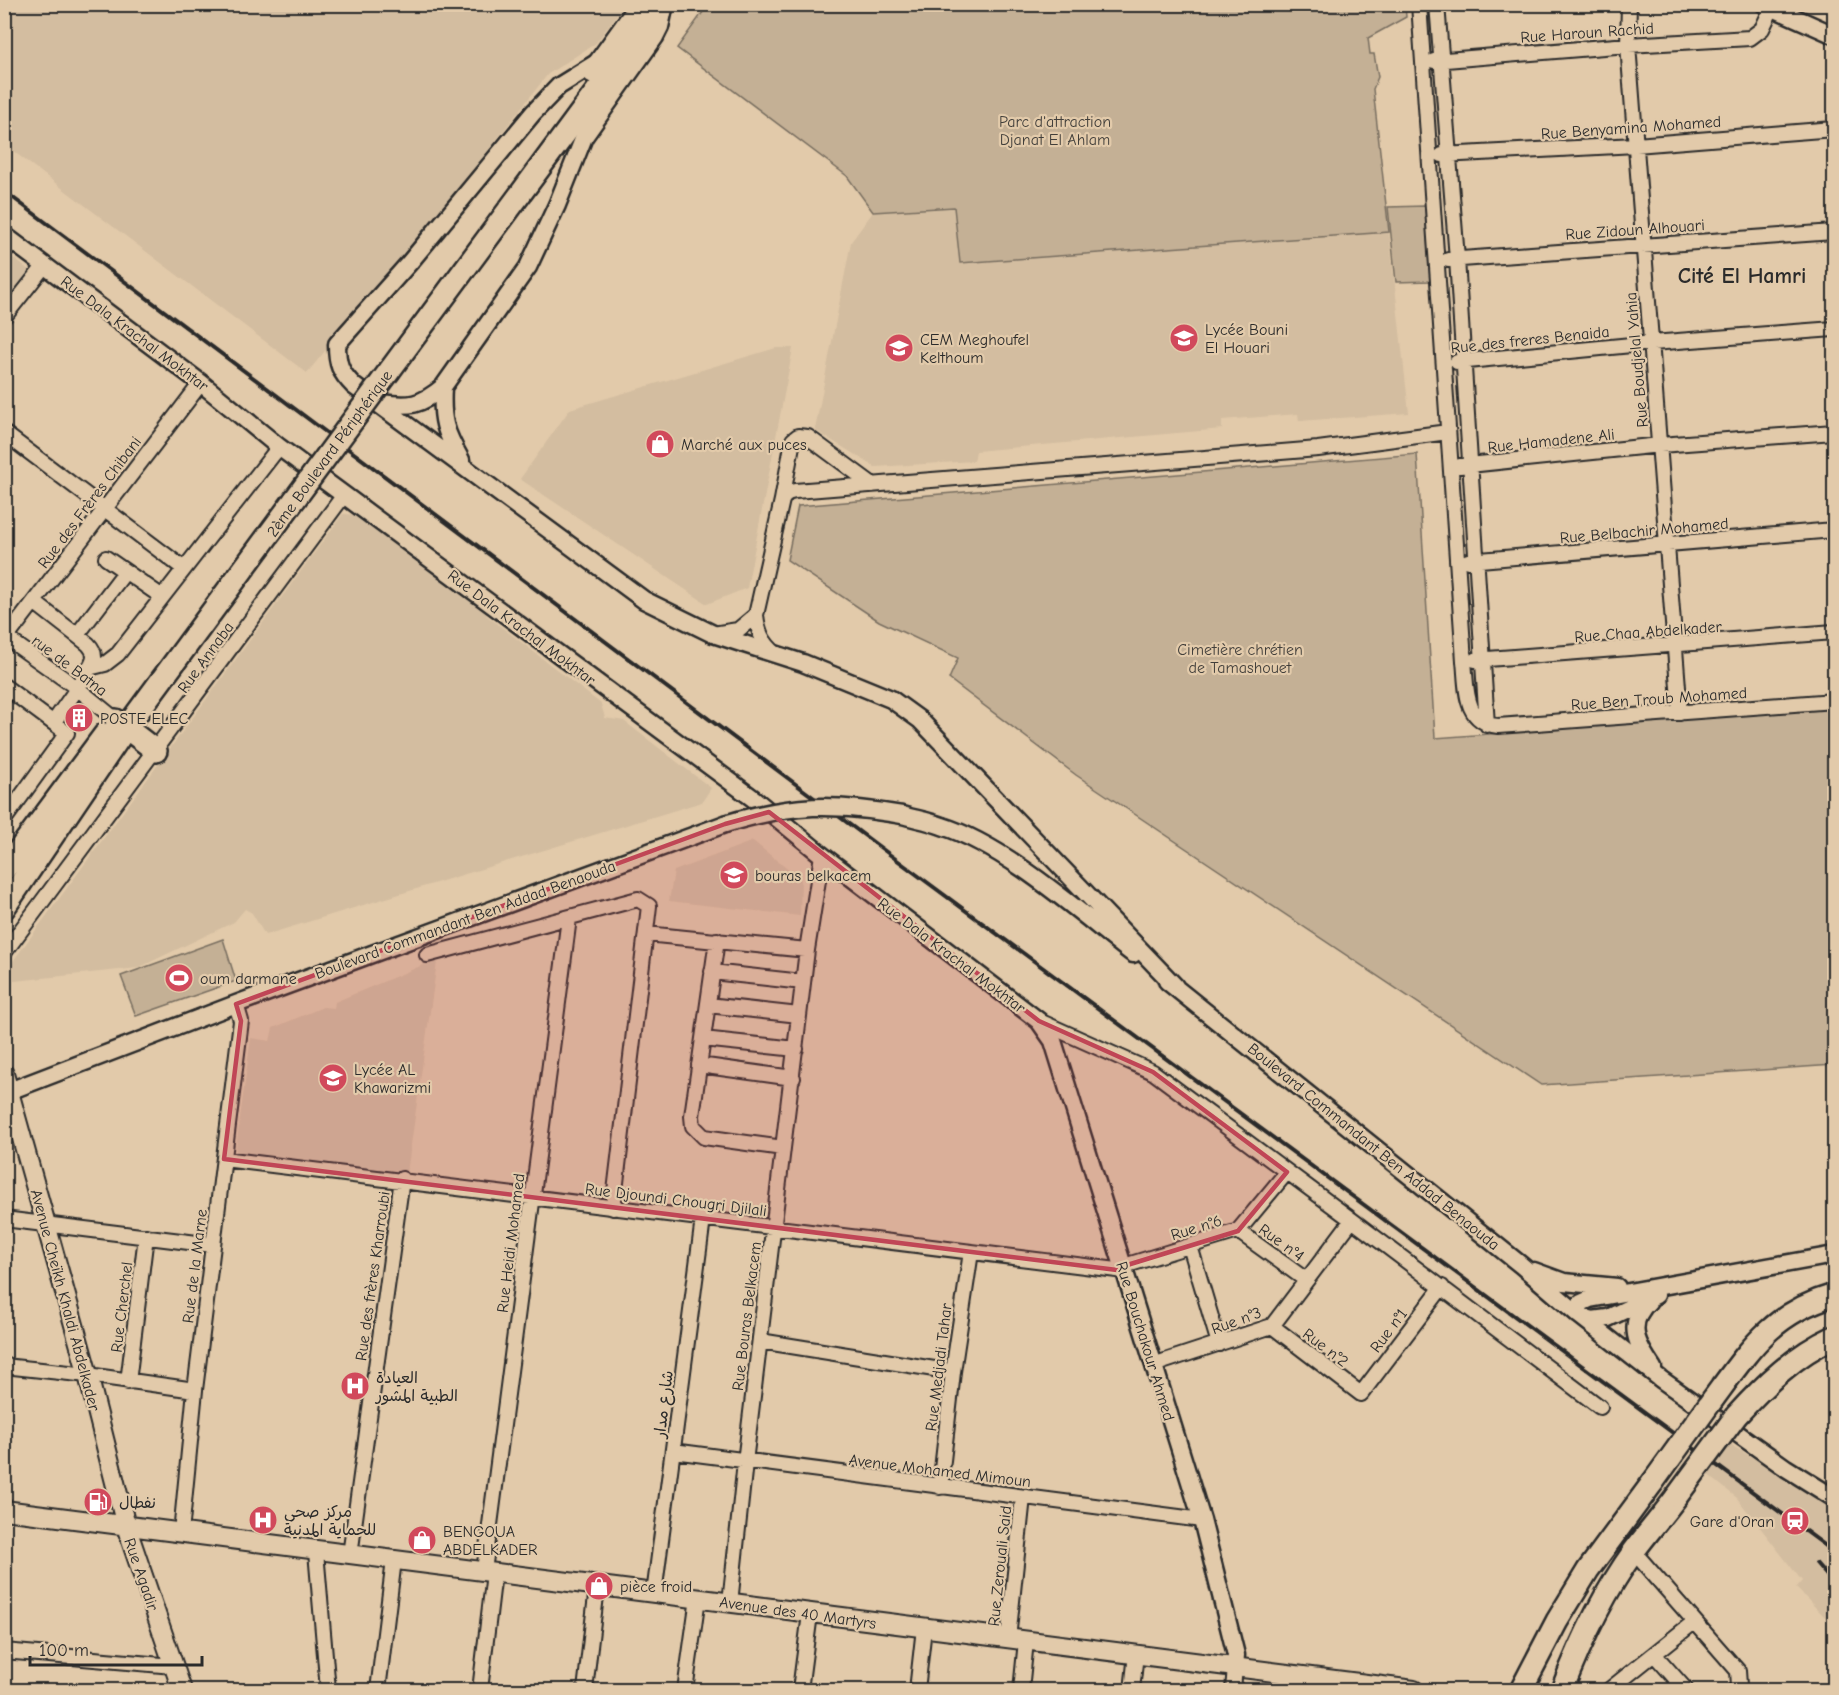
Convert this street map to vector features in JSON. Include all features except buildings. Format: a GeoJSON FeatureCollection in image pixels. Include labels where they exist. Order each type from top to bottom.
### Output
{"type":"FeatureCollection","features":[{"type":"Feature","properties":{"kind":"main road","name":"2ème Boulevard Périphérique"},"geometry":{"type":"LineString","coordinates":[[385,367],[642,4]]}},
{"type":"Feature","properties":{"kind":"main road","name":"2ème Boulevard Périphérique"},"geometry":{"type":"LineString","coordinates":[[4,870],[121,724],[385,367],[663,4]]}},
{"type":"Feature","properties":{"kind":"main road","name":"2ème Boulevard Périphérique"},"geometry":{"type":"LineString","coordinates":[[4,908],[121,724]]}},
{"type":"Feature","properties":{"kind":"main road"},"geometry":{"type":"LineString","coordinates":[[121,724],[156,751]]}},
{"type":"Feature","properties":{"kind":"main road","name":"Avenue Cheïkh Khaldi Abdelkader"},"geometry":{"type":"LineString","coordinates":[[6,1086],[87,1375],[126,1526]]}},
{"type":"Feature","properties":{"kind":"main road"},"geometry":{"type":"LineString","coordinates":[[1521,1690],[1557,1621],[1588,1570],[1758,1340],[1776,1323],[1796,1310],[1834,1295]]}},
{"type":"Feature","properties":{"kind":"main road"},"geometry":{"type":"LineString","coordinates":[[1562,1690],[1596,1612],[1634,1552],[1736,1416],[1772,1379],[1804,1353],[1830,1342]]}},
{"type":"Feature","properties":{"kind":"main road","name":"Avenue des 40 Martyrs"},"geometry":{"type":"LineString","coordinates":[[4,1510],[316,1552],[1236,1667],[1352,1687],[1414,1690]]}},
{"type":"Feature","properties":{"kind":"main road","name":"Rue Agadir"},"geometry":{"type":"LineString","coordinates":[[126,1526],[182,1690]]}},
{"type":"Feature","properties":{"kind":"street"},"geometry":{"type":"LineString","coordinates":[[377,402],[406,406],[418,404],[443,387],[528,267],[557,205],[584,137],[655,37],[660,27],[663,4]]}},
{"type":"Feature","properties":{"kind":"street"},"geometry":{"type":"LineString","coordinates":[[1419,4],[1464,661],[1468,702],[1477,718],[1487,725]]}},
{"type":"Feature","properties":{"kind":"street"},"geometry":{"type":"LineString","coordinates":[[1437,4],[1457,259],[1487,725]]}},
{"type":"Feature","properties":{"kind":"street","name":"Rue Boudjelal Yahia"},"geometry":{"type":"LineString","coordinates":[[1629,4],[1628,45],[1680,713]]}},
{"type":"Feature","properties":{"kind":"street"},"geometry":{"type":"LineString","coordinates":[[1768,6],[1834,35]]}},
{"type":"Feature","properties":{"kind":"street","name":"Rue Haroun Rachid"},"geometry":{"type":"LineString","coordinates":[[1424,62],[1628,45],[1750,38],[1762,29],[1768,6]]}},
{"type":"Feature","properties":{"kind":"street"},"geometry":{"type":"LineString","coordinates":[[602,59],[559,86],[533,113],[410,262],[337,344],[337,359],[343,375],[354,386],[644,600],[713,634],[824,671],[891,699],[920,720],[1175,986]]}},
{"type":"Feature","properties":{"kind":"street","name":"Rue Benyamina Mohamed"},"geometry":{"type":"LineString","coordinates":[[1430,157],[1449,154],[1636,145],[1834,129]]}},
{"type":"Feature","properties":{"kind":"street","name":"Rue Zidoun Alhouari"},"geometry":{"type":"LineString","coordinates":[[1438,261],[1644,244],[1834,232]]}},
{"type":"Feature","properties":{"kind":"street","name":"Rue Dala Krachal Mokhtar"},"geometry":{"type":"LineString","coordinates":[[4,235],[201,383],[279,447],[754,799],[822,855],[1039,1021]]}},
{"type":"Feature","properties":{"kind":"street"},"geometry":{"type":"LineString","coordinates":[[4,317],[45,265]]}},
{"type":"Feature","properties":{"kind":"street","name":"Rue des freres Benaida"},"geometry":{"type":"LineString","coordinates":[[1444,364],[1652,343],[1834,329]]}},
{"type":"Feature","properties":{"kind":"street","name":"Rue des Frères Chibani"},"geometry":{"type":"LineString","coordinates":[[5,638],[201,383]]}},
{"type":"Feature","properties":{"kind":"street"},"geometry":{"type":"LineString","coordinates":[[443,387],[442,407],[446,433],[465,466]]}},
{"type":"Feature","properties":{"kind":"street"},"geometry":{"type":"LineString","coordinates":[[4,432],[183,568]]}},
{"type":"Feature","properties":{"kind":"street"},"geometry":{"type":"LineString","coordinates":[[782,500],[787,493],[795,491],[1318,449],[1448,432]]}},
{"type":"Feature","properties":{"kind":"street","name":"Rue Hamadene Ali"},"geometry":{"type":"LineString","coordinates":[[1451,467],[1660,445],[1834,432]]}},
{"type":"Feature","properties":{"kind":"street"},"geometry":{"type":"LineString","coordinates":[[778,655],[762,640],[756,615],[793,440],[798,436],[808,437],[873,485]]}},
{"type":"Feature","properties":{"kind":"street"},"geometry":{"type":"LineString","coordinates":[[89,668],[105,664],[118,654],[279,447]]}},
{"type":"Feature","properties":{"kind":"street","name":"Rue Annaba"},"geometry":{"type":"LineString","coordinates":[[4,953],[344,495]]}},
{"type":"Feature","properties":{"kind":"street","name":"Rue Belbachir Mohamed"},"geometry":{"type":"LineString","coordinates":[[1457,562],[1834,530]]}},
{"type":"Feature","properties":{"kind":"street"},"geometry":{"type":"LineString","coordinates":[[106,558],[161,596]]}},
{"type":"Feature","properties":{"kind":"street"},"geometry":{"type":"LineString","coordinates":[[77,635],[124,572]]}},
{"type":"Feature","properties":{"kind":"street"},"geometry":{"type":"LineString","coordinates":[[34,602],[93,650],[94,657],[89,668],[54,722]]}},
{"type":"Feature","properties":{"kind":"street"},"geometry":{"type":"LineString","coordinates":[[713,634],[738,630],[756,615]]}},
{"type":"Feature","properties":{"kind":"street","name":"Rue Chaa Abdelkader"},"geometry":{"type":"LineString","coordinates":[[1464,661],[1834,633]]}},
{"type":"Feature","properties":{"kind":"street","name":"rue de Batna"},"geometry":{"type":"LineString","coordinates":[[5,638],[76,688],[121,724]]}},
{"type":"Feature","properties":{"kind":"street"},"geometry":{"type":"LineString","coordinates":[[4,686],[67,733],[4,820]]}},
{"type":"Feature","properties":{"kind":"street","name":"Rue Ben Troub Mohamed"},"geometry":{"type":"LineString","coordinates":[[1487,725],[1834,701]]}},
{"type":"Feature","properties":{"kind":"street","name":"Boulevard Commandant Ben Addad Benaouda"},"geometry":{"type":"LineString","coordinates":[[6,1086],[748,816],[799,807],[861,808],[902,815],[944,826],[994,851],[1027,873],[1175,986],[1662,1380],[1786,1468],[1834,1498]]}},
{"type":"Feature","properties":{"kind":"street","name":"Rue Bouras Belkacem"},"geometry":{"type":"LineString","coordinates":[[730,1603],[803,982],[822,855]]}},
{"type":"Feature","properties":{"kind":"street"},"geometry":{"type":"LineString","coordinates":[[427,955],[638,899],[649,906],[614,1208]]}},
{"type":"Feature","properties":{"kind":"street","name":"Rue Heidi Mohamed"},"geometry":{"type":"LineString","coordinates":[[480,1690],[489,1572],[569,918]]}},
{"type":"Feature","properties":{"kind":"street"},"geometry":{"type":"LineString","coordinates":[[646,934],[807,950]]}},
{"type":"Feature","properties":{"kind":"street"},"geometry":{"type":"LineString","coordinates":[[717,940],[692,1122],[696,1131],[704,1137],[783,1148]]}},
{"type":"Feature","properties":{"kind":"street"},"geometry":{"type":"LineString","coordinates":[[712,972],[803,982]]}},
{"type":"Feature","properties":{"kind":"street","name":"Rue de la Marne"},"geometry":{"type":"LineString","coordinates":[[181,1533],[195,1390],[241,1021],[236,1004]]}},
{"type":"Feature","properties":{"kind":"street"},"geometry":{"type":"LineString","coordinates":[[708,1005],[799,1015]]}},
{"type":"Feature","properties":{"kind":"street"},"geometry":{"type":"LineString","coordinates":[[1039,1021],[1153,1072],[1600,1407]]}},
{"type":"Feature","properties":{"kind":"street","name":"Rue Bouchakour Ahmed"},"geometry":{"type":"LineString","coordinates":[[1039,1021],[1053,1041],[1202,1520],[1236,1654],[1236,1667]]}},
{"type":"Feature","properties":{"kind":"street"},"geometry":{"type":"LineString","coordinates":[[703,1039],[796,1049]]}},
{"type":"Feature","properties":{"kind":"street"},"geometry":{"type":"LineString","coordinates":[[699,1065],[793,1078]]}},
{"type":"Feature","properties":{"kind":"street","name":"Rue Djoundi Chougri Djilali"},"geometry":{"type":"LineString","coordinates":[[224,1159],[402,1179],[533,1198],[971,1252],[1124,1268]]}},
{"type":"Feature","properties":{"kind":"street","name":"Rue n°6"},"geometry":{"type":"LineString","coordinates":[[1124,1268],[1238,1231],[1287,1172]]}},
{"type":"Feature","properties":{"kind":"street","name":"Rue des frères Kharroubi"},"geometry":{"type":"LineString","coordinates":[[350,1555],[402,1179]]}},
{"type":"Feature","properties":{"kind":"street"},"geometry":{"type":"LineString","coordinates":[[4,1219],[213,1245]]}},
{"type":"Feature","properties":{"kind":"street","name":"شارع مدار"},"geometry":{"type":"LineString","coordinates":[[654,1593],[703,1219]]}},
{"type":"Feature","properties":{"kind":"street","name":"Rue n°3"},"geometry":{"type":"LineString","coordinates":[[1153,1365],[1272,1326],[1352,1220]]}},
{"type":"Feature","properties":{"kind":"street","name":"Rue n°4"},"geometry":{"type":"LineString","coordinates":[[1238,1231],[1306,1280]]}},
{"type":"Feature","properties":{"kind":"street","name":"Rue Cherchel"},"geometry":{"type":"LineString","coordinates":[[128,1382],[146,1236]]}},
{"type":"Feature","properties":{"kind":"street"},"geometry":{"type":"LineString","coordinates":[[1190,1246],[1219,1344]]}},
{"type":"Feature","properties":{"kind":"street","name":"Rue Medjadi Tahar"},"geometry":{"type":"LineString","coordinates":[[940,1487],[953,1372],[971,1252]]}},
{"type":"Feature","properties":{"kind":"street"},"geometry":{"type":"LineString","coordinates":[[1675,1284],[1608,1318],[1593,1320],[1579,1315],[1579,1306],[1590,1299],[1834,1255]]}},
{"type":"Feature","properties":{"kind":"street"},"geometry":{"type":"LineString","coordinates":[[1521,1265],[1547,1277],[1583,1285],[1623,1288],[1675,1284]]}},
{"type":"Feature","properties":{"kind":"street","name":"Rue n°1"},"geometry":{"type":"LineString","coordinates":[[1361,1394],[1442,1287]]}},
{"type":"Feature","properties":{"kind":"street"},"geometry":{"type":"LineString","coordinates":[[1656,1295],[1640,1311],[1635,1320],[1635,1329],[1642,1351],[1662,1380]]}},
{"type":"Feature","properties":{"kind":"street","name":"Rue n°2"},"geometry":{"type":"LineString","coordinates":[[1272,1326],[1361,1394]]}},
{"type":"Feature","properties":{"kind":"street"},"geometry":{"type":"LineString","coordinates":[[760,1341],[953,1372]]}},
{"type":"Feature","properties":{"kind":"street"},"geometry":{"type":"LineString","coordinates":[[4,1366],[195,1390]]}},
{"type":"Feature","properties":{"kind":"street","name":"Avenue Mohamed Mimoun"},"geometry":{"type":"LineString","coordinates":[[673,1451],[1202,1520]]}},
{"type":"Feature","properties":{"kind":"street","name":"Rue Zerouali Said"},"geometry":{"type":"LineString","coordinates":[[1008,1639],[1023,1497]]}},
{"type":"Feature","properties":{"kind":"street"},"geometry":{"type":"LineString","coordinates":[[316,1552],[328,1690]]}},
{"type":"Feature","properties":{"kind":"street"},"geometry":{"type":"LineString","coordinates":[[1634,1552],[1738,1671],[1739,1685],[1736,1690]]}},
{"type":"Feature","properties":{"kind":"street"},"geometry":{"type":"LineString","coordinates":[[378,1690],[394,1560]]}},
{"type":"Feature","properties":{"kind":"street"},"geometry":{"type":"LineString","coordinates":[[585,1690],[597,1587]]}},
{"type":"Feature","properties":{"kind":"street"},"geometry":{"type":"LineString","coordinates":[[685,1690],[698,1598]]}},
{"type":"Feature","properties":{"kind":"street"},"geometry":{"type":"LineString","coordinates":[[800,1690],[810,1614]]}},
{"type":"Feature","properties":{"kind":"street"},"geometry":{"type":"LineString","coordinates":[[1609,1690],[1694,1622]]}},
{"type":"Feature","properties":{"kind":"street"},"geometry":{"type":"LineString","coordinates":[[917,1690],[924,1628]]}},
{"type":"Feature","properties":{"kind":"street"},"geometry":{"type":"LineString","coordinates":[[1021,1690],[1026,1641]]}},
{"type":"Feature","properties":{"kind":"street"},"geometry":{"type":"LineString","coordinates":[[4,1652],[173,1666]]}},
{"type":"Feature","properties":{"kind":"street"},"geometry":{"type":"LineString","coordinates":[[1654,1653],[1686,1690]]}},
{"type":"Feature","properties":{"kind":"street"},"geometry":{"type":"LineString","coordinates":[[1132,1690],[1136,1654]]}},
{"type":"Feature","properties":{"kind":"street"},"geometry":{"type":"LineString","coordinates":[[1233,1690],[1236,1667]]}},
{"type":"Feature","properties":{"kind":"highlighted area"},"geometry":{"type":"Polygon","coordinates":[[[769,812],[1039,1021],[1153,1072],[1287,1172],[1238,1231],[1124,1266],[1125,1271],[224,1159],[241,1021],[236,1004],[725,824],[769,812]]]}},
{"type":"Feature","properties":{"kind":"shaded area"},"geometry":{"type":"Polygon","coordinates":[[[4,5],[624,5],[596,43],[548,74],[445,205],[307,373],[5,145],[4,5]]]}},
{"type":"Feature","properties":{"kind":"shaded area","name":"Lycée Bouni El Houari"},"geometry":{"type":"Polygon","coordinates":[[[954,207],[961,263],[1389,232],[1409,413],[1299,421],[1298,414],[1222,420],[1222,429],[976,451],[974,461],[875,467],[815,430],[851,242],[873,212],[954,207]]]}},
{"type":"Feature","properties":{"kind":"shaded area"},"geometry":{"type":"Polygon","coordinates":[[[5,252],[30,271],[5,306],[5,252]]]}},
{"type":"Feature","properties":{"kind":"shaded area","name":"Marché aux puces"},"geometry":{"type":"Polygon","coordinates":[[[776,348],[793,348],[747,588],[707,604],[520,479],[570,409],[776,348]]]}},
{"type":"Feature","properties":{"kind":"shaded area"},"geometry":{"type":"Polygon","coordinates":[[[343,514],[360,515],[487,612],[486,615],[601,704],[605,718],[624,721],[711,788],[702,802],[265,935],[252,913],[245,909],[234,922],[138,968],[5,982],[5,972],[343,514]]]}},
{"type":"Feature","properties":{"kind":"shaded area","name":"bouras belkacem"},"geometry":{"type":"Polygon","coordinates":[[[753,841],[801,880],[800,916],[669,901],[674,871],[753,841]]]}},
{"type":"Feature","properties":{"kind":"shaded area","name":"Lycée AL Khawarizmi"},"geometry":{"type":"Polygon","coordinates":[[[437,962],[407,1173],[397,1174],[235,1154],[251,1038],[270,1041],[273,1028],[323,1007],[334,1008],[335,1002],[423,965],[437,962]]]}},
{"type":"Feature","properties":{"kind":"shaded area","name":"Gare d'Oran"},"geometry":{"type":"Polygon","coordinates":[[[1731,1445],[1834,1506],[1834,1626],[1796,1588],[1802,1581],[1737,1498],[1707,1474],[1731,1445]]]}},
{"type":"Feature","properties":{"kind":"green space","name":"Parc d'attraction Djanat El Ahlam"},"geometry":{"type":"Polygon","coordinates":[[[708,5],[1405,5],[1406,17],[1368,38],[1370,54],[1374,54],[1378,77],[1373,89],[1389,232],[960,263],[954,207],[873,212],[847,176],[677,48],[708,5]]]}},
{"type":"Feature","properties":{"kind":"green space"},"geometry":{"type":"Polygon","coordinates":[[[1425,206],[1430,281],[1396,282],[1388,207],[1425,206]]]}},
{"type":"Feature","properties":{"kind":"green space","name":"Cimetière chrétien de Tamashouet"},"geometry":{"type":"Polygon","coordinates":[[[1417,454],[1435,738],[1834,708],[1834,1065],[1541,1085],[1076,775],[949,679],[958,658],[879,621],[787,560],[798,506],[1417,454]]]}},
{"type":"Feature","properties":{"kind":"green space","name":"oum darmane"},"geometry":{"type":"Polygon","coordinates":[[[223,939],[236,981],[136,1016],[121,976],[223,939]]]}},
{"type":"Feature","properties":{"kind":"railway"},"geometry":{"type":"LineString","coordinates":[[4,191],[889,854],[1834,1552]]}},
{"type":"Feature","properties":{"kind":"railway"},"geometry":{"type":"LineString","coordinates":[[1816,1563],[1834,1584]]}},
{"type":"Feature","properties":{"kind":"place","name":"Lycée Bouni El Houari"},"geometry":{"type":"Point","coordinates":[1184,338]}},
{"type":"Feature","properties":{"kind":"place","name":"CEM Meghoufel Kelthoum"},"geometry":{"type":"Point","coordinates":[899,348]}},
{"type":"Feature","properties":{"kind":"place","name":"Marché aux puces"},"geometry":{"type":"Point","coordinates":[660,444]}},
{"type":"Feature","properties":{"kind":"place","name":"POSTE ELEC"},"geometry":{"type":"Point","coordinates":[79,718]}},
{"type":"Feature","properties":{"kind":"place","name":"bouras belkacem"},"geometry":{"type":"Point","coordinates":[734,875]}},
{"type":"Feature","properties":{"kind":"place","name":"oum darmane"},"geometry":{"type":"Point","coordinates":[179,978]}},
{"type":"Feature","properties":{"kind":"place","name":"Lycée AL Khawarizmi"},"geometry":{"type":"Point","coordinates":[333,1078]}},
{"type":"Feature","properties":{"kind":"place","name":"العيادة الطبية المشور"},"geometry":{"type":"Point","coordinates":[355,1386]}},
{"type":"Feature","properties":{"kind":"place","name":"نفطال"},"geometry":{"type":"Point","coordinates":[98,1502]}},
{"type":"Feature","properties":{"kind":"place","name":"مركز صحي للحماية المدنية"},"geometry":{"type":"Point","coordinates":[263,1520]}},
{"type":"Feature","properties":{"kind":"place","name":"Gare d'Oran"},"geometry":{"type":"Point","coordinates":[1795,1521]}},
{"type":"Feature","properties":{"kind":"place","name":"BENGOUA ABDELKADER"},"geometry":{"type":"Point","coordinates":[422,1540]}},
{"type":"Feature","properties":{"kind":"place","name":"pièce froid"},"geometry":{"type":"Point","coordinates":[599,1586]}},
{"type":"Feature","properties":{"kind":"district","name":"Cité El Hamri"},"geometry":{"type":"Point","coordinates":[1742,275]}}]}
